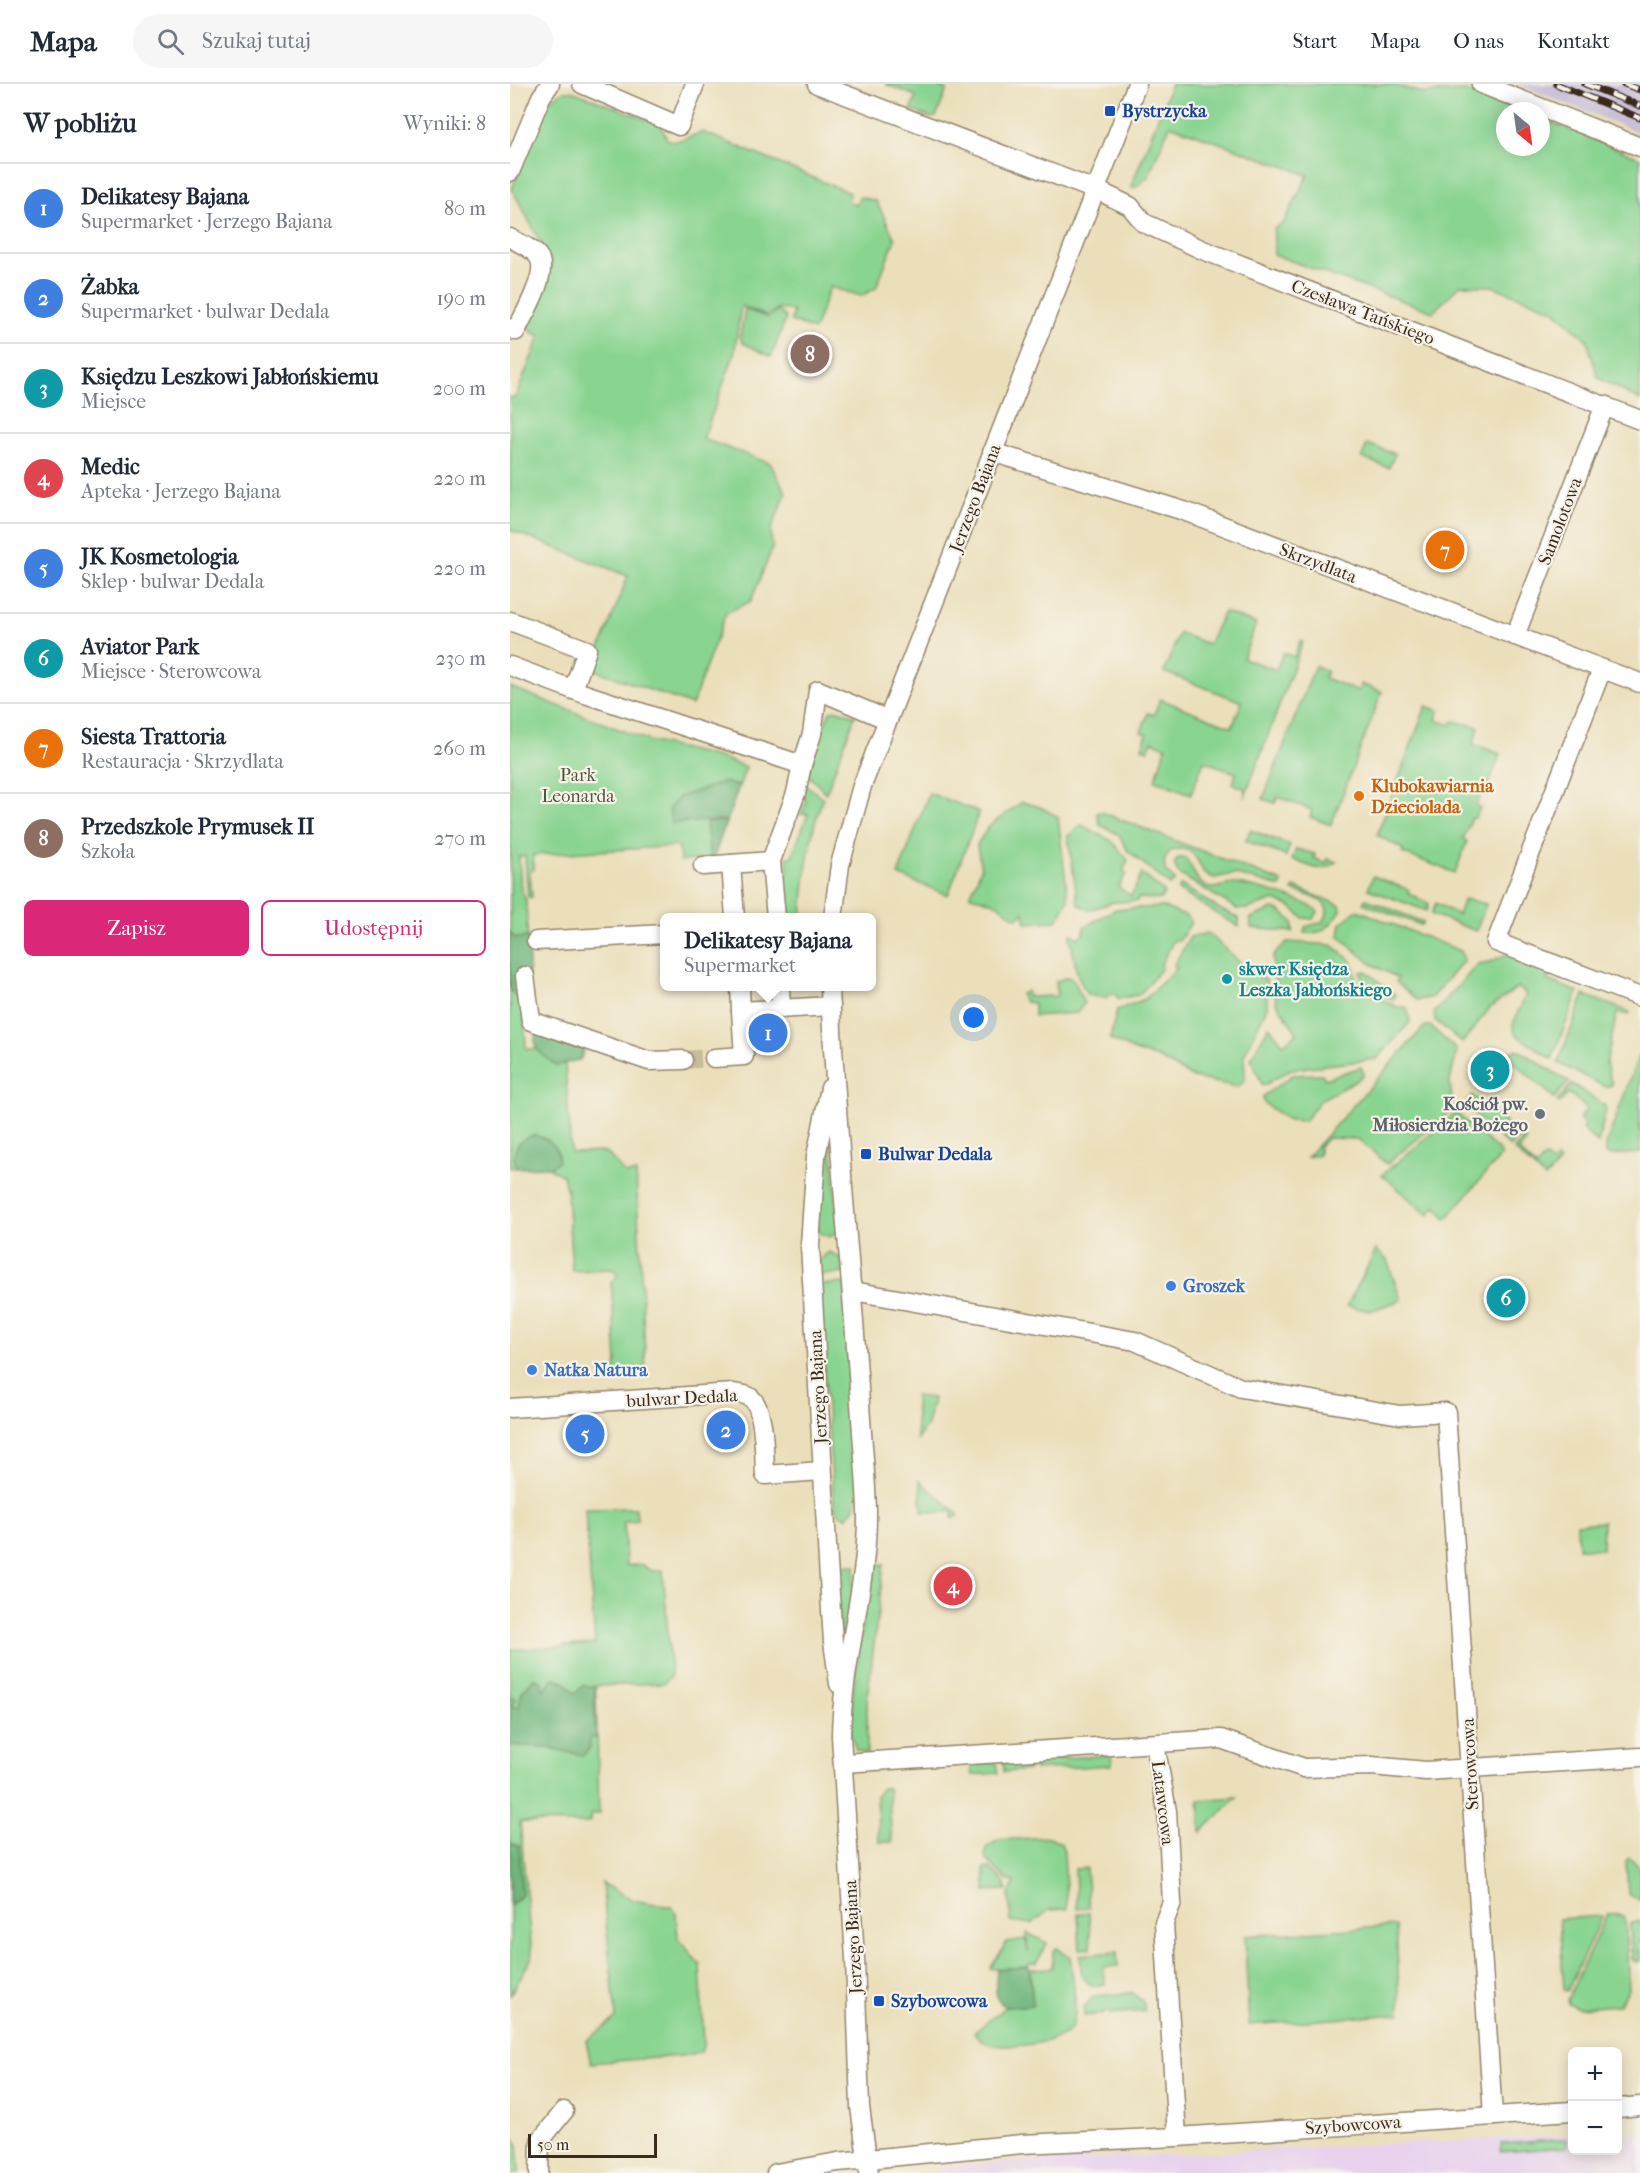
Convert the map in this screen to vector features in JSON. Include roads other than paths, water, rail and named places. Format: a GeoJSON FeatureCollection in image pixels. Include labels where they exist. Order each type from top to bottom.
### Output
{"type":"FeatureCollection","features":[{"type":"Feature","properties":{"kind":"street"},"geometry":{"type":"LineString","coordinates":[[510,172],[541,97],[550,84]]}},
{"type":"Feature","properties":{"kind":"street"},"geometry":{"type":"LineString","coordinates":[[582,84],[679,126],[695,84]]}},
{"type":"Feature","properties":{"kind":"street","name":"Czesława Tańskiego"},"geometry":{"type":"LineString","coordinates":[[818,84],[1095,189],[1130,206],[1144,223],[1203,250],[1640,420]]}},
{"type":"Feature","properties":{"kind":"street","name":"Jerzego Bajana"},"geometry":{"type":"LineString","coordinates":[[834,913],[840,866],[851,819],[1137,84]]}},
{"type":"Feature","properties":{"kind":"street"},"geometry":{"type":"LineString","coordinates":[[1481,84],[1640,147]]}},
{"type":"Feature","properties":{"kind":"street"},"geometry":{"type":"LineString","coordinates":[[510,238],[536,254],[541,261],[541,276],[516,331],[510,328]]}},
{"type":"Feature","properties":{"kind":"street","name":"Samolotowa"},"geometry":{"type":"LineString","coordinates":[[1515,636],[1605,405]]}},
{"type":"Feature","properties":{"kind":"street","name":"Skrzydlata"},"geometry":{"type":"LineString","coordinates":[[992,452],[1070,479],[1150,499],[1640,683]]}},
{"type":"Feature","properties":{"kind":"street"},"geometry":{"type":"LineString","coordinates":[[510,621],[587,650],[573,690]]}},
{"type":"Feature","properties":{"kind":"street"},"geometry":{"type":"LineString","coordinates":[[510,666],[573,690],[802,765]]}},
{"type":"Feature","properties":{"kind":"street"},"geometry":{"type":"LineString","coordinates":[[1602,669],[1496,942],[1640,997]]}},
{"type":"Feature","properties":{"kind":"street"},"geometry":{"type":"LineString","coordinates":[[776,913],[771,861],[796,793],[812,734],[818,690],[888,720]]}},
{"type":"Feature","properties":{"kind":"street"},"geometry":{"type":"LineString","coordinates":[[703,866],[771,861]]}},
{"type":"Feature","properties":{"kind":"street"},"geometry":{"type":"LineString","coordinates":[[731,864],[735,913]]}},
{"type":"Feature","properties":{"kind":"street"},"geometry":{"type":"LineString","coordinates":[[536,941],[660,934]]}},
{"type":"Feature","properties":{"kind":"street"},"geometry":{"type":"LineString","coordinates":[[525,976],[531,1021],[649,1061],[683,1060]]}},
{"type":"Feature","properties":{"kind":"street"},"geometry":{"type":"LineString","coordinates":[[714,1058],[744,1056],[740,991]]}},
{"type":"Feature","properties":{"kind":"street"},"geometry":{"type":"LineString","coordinates":[[780,991],[781,1008]]}},
{"type":"Feature","properties":{"kind":"street","name":"Jerzego Bajana"},"geometry":{"type":"LineString","coordinates":[[830,991],[833,1074],[853,1291],[866,1534],[860,1596],[842,1700]]}},
{"type":"Feature","properties":{"kind":"street"},"geometry":{"type":"LineString","coordinates":[[741,1011],[831,1006]]}},
{"type":"Feature","properties":{"kind":"street","name":"Jerzego Bajana"},"geometry":{"type":"LineString","coordinates":[[833,1074],[816,1156],[811,1211],[811,1281],[833,1642],[842,1700],[860,2107],[868,2166]]}},
{"type":"Feature","properties":{"kind":"street","name":"Sterowcowa"},"geometry":{"type":"LineString","coordinates":[[853,1291],[1135,1341],[1241,1388],[1400,1415],[1446,1412],[1493,2116]]}},
{"type":"Feature","properties":{"kind":"street","name":"bulwar Dedala"},"geometry":{"type":"LineString","coordinates":[[510,1408],[733,1393],[748,1396],[756,1403],[761,1418],[765,1475],[822,1471]]}},
{"type":"Feature","properties":{"kind":"street"},"geometry":{"type":"LineString","coordinates":[[1155,1744],[1221,1739],[1304,1768],[1372,1766],[1426,1771],[1640,1757]]}},
{"type":"Feature","properties":{"kind":"street","name":"Latawcowa"},"geometry":{"type":"LineString","coordinates":[[843,1763],[1155,1744],[1167,1811],[1171,1880],[1172,1902],[1164,1923],[1177,2137]]}},
{"type":"Feature","properties":{"kind":"street"},"geometry":{"type":"LineString","coordinates":[[1622,2108],[1640,2106]]}},
{"type":"Feature","properties":{"kind":"street"},"geometry":{"type":"LineString","coordinates":[[539,2173],[540,2141],[564,2111]]}},
{"type":"Feature","properties":{"kind":"street","name":"Szybowcowa"},"geometry":{"type":"LineString","coordinates":[[776,2173],[809,2165],[868,2166],[1022,2144],[1177,2137],[1568,2111]]}},
{"type":"Feature","properties":{"kind":"tunnel"},"geometry":{"type":"LineString","coordinates":[[683,1060],[714,1058]]}},
{"type":"Feature","properties":{"kind":"railway"},"geometry":{"type":"LineString","coordinates":[[1556,84],[1640,118]]}},
{"type":"Feature","properties":{"kind":"railway"},"geometry":{"type":"LineString","coordinates":[[1585,84],[1640,106]]}},
{"type":"Feature","properties":{"kind":"railway"},"geometry":{"type":"LineString","coordinates":[[1624,84],[1640,90]]}},
{"type":"Feature","properties":{"kind":"place","name":"Bystrzycka"},"geometry":{"type":"Point","coordinates":[1110,111]}},
{"type":"Feature","properties":{"kind":"place","name":"Przedszkole Prymusek II"},"geometry":{"type":"Point","coordinates":[810,354]}},
{"type":"Feature","properties":{"kind":"place","name":"Siesta Trattoria"},"geometry":{"type":"Point","coordinates":[1445,550]}},
{"type":"Feature","properties":{"kind":"place","name":"Klubokawiarnia Dzieciolada"},"geometry":{"type":"Point","coordinates":[1359,796]}},
{"type":"Feature","properties":{"kind":"place","name":"skwer Księdza Leszka Jabłońskiego"},"geometry":{"type":"Point","coordinates":[1227,979]}},
{"type":"Feature","properties":{"kind":"place","name":"Delikatesy Bajana"},"geometry":{"type":"Point","coordinates":[768,1033]}},
{"type":"Feature","properties":{"kind":"place","name":"Księdzu Leszkowi Jabłońskiemu"},"geometry":{"type":"Point","coordinates":[1490,1070]}},
{"type":"Feature","properties":{"kind":"place","name":"Kościół pw. Miłosierdzia Bożego"},"geometry":{"type":"Point","coordinates":[1540,1114]}},
{"type":"Feature","properties":{"kind":"place","name":"Bulwar Dedala"},"geometry":{"type":"Point","coordinates":[866,1154]}},
{"type":"Feature","properties":{"kind":"place","name":"Groszek"},"geometry":{"type":"Point","coordinates":[1171,1286]}},
{"type":"Feature","properties":{"kind":"place","name":"Aviator Park"},"geometry":{"type":"Point","coordinates":[1506,1298]}},
{"type":"Feature","properties":{"kind":"place","name":"Natka Natura"},"geometry":{"type":"Point","coordinates":[532,1370]}},
{"type":"Feature","properties":{"kind":"place","name":"Żabka"},"geometry":{"type":"Point","coordinates":[726,1430]}},
{"type":"Feature","properties":{"kind":"place","name":"JK Kosmetologia"},"geometry":{"type":"Point","coordinates":[585,1434]}},
{"type":"Feature","properties":{"kind":"place","name":"Medic"},"geometry":{"type":"Point","coordinates":[953,1586]}},
{"type":"Feature","properties":{"kind":"place","name":"Szybowcowa"},"geometry":{"type":"Point","coordinates":[879,2001]}},
{"type":"Feature","properties":{"kind":"park label","name":"Park Leonarda"},"geometry":{"type":"Point","coordinates":[578,785]}}]}
